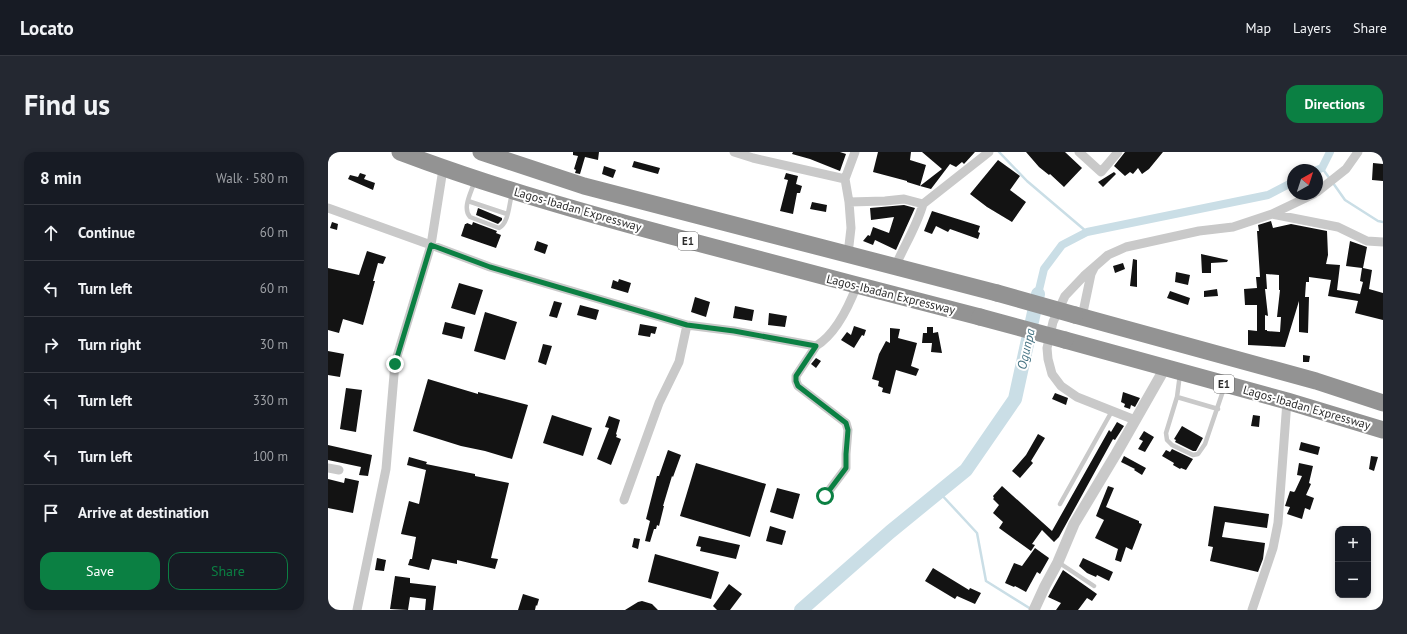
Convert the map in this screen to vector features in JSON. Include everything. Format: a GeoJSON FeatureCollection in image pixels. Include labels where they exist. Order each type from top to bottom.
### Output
{"type":"FeatureCollection","features":[{"type":"Feature","properties":{"kind":"highway","name":"Lagos-Ibadan Expressway"},"geometry":{"type":"LineString","coordinates":[[400,152],[476,179],[593,215],[1065,340],[1287,401],[1383,430]]}},
{"type":"Feature","properties":{"kind":"highway","name":"Lagos-Ibadan Expressway"},"geometry":{"type":"LineString","coordinates":[[481,152],[584,186],[848,254],[1079,316],[1316,381],[1383,403]]}},
{"type":"Feature","properties":{"kind":"street"},"geometry":{"type":"LineString","coordinates":[[734,152],[753,158],[845,179]]}},
{"type":"Feature","properties":{"kind":"street"},"geometry":{"type":"LineString","coordinates":[[848,254],[851,228],[845,179],[854,152]]}},
{"type":"Feature","properties":{"kind":"street"},"geometry":{"type":"LineString","coordinates":[[895,267],[920,215],[923,204],[989,152]]}},
{"type":"Feature","properties":{"kind":"street"},"geometry":{"type":"LineString","coordinates":[[1079,152],[1101,172],[1118,152]]}},
{"type":"Feature","properties":{"kind":"street"},"geometry":{"type":"LineString","coordinates":[[1323,187],[1346,170],[1358,152]]}},
{"type":"Feature","properties":{"kind":"street"},"geometry":{"type":"LineString","coordinates":[[356,610],[386,469],[395,364],[431,245],[443,168]]}},
{"type":"Feature","properties":{"kind":"street"},"geometry":{"type":"LineString","coordinates":[[849,202],[904,199],[923,204]]}},
{"type":"Feature","properties":{"kind":"street"},"geometry":{"type":"LineString","coordinates":[[1135,420],[1077,397],[1061,386],[1052,374],[1048,359],[1048,348],[1053,322],[1065,296],[1108,255],[1126,247],[1200,231],[1233,227],[1276,212],[1301,200]]}},
{"type":"Feature","properties":{"kind":"street"},"geometry":{"type":"LineString","coordinates":[[328,208],[490,267],[687,325],[734,331],[816,346]]}},
{"type":"Feature","properties":{"kind":"street"},"geometry":{"type":"LineString","coordinates":[[1276,212],[1338,227],[1367,241],[1383,242]]}},
{"type":"Feature","properties":{"kind":"street"},"geometry":{"type":"LineString","coordinates":[[1079,316],[1091,274],[1096,265]]}},
{"type":"Feature","properties":{"kind":"street"},"geometry":{"type":"LineString","coordinates":[[825,496],[846,468],[848,430],[846,423],[798,386],[796,376],[816,346],[824,341],[848,308],[857,285]]}},
{"type":"Feature","properties":{"kind":"street"},"geometry":{"type":"LineString","coordinates":[[624,500],[659,403],[679,362],[687,325]]}},
{"type":"Feature","properties":{"kind":"street"},"geometry":{"type":"LineString","coordinates":[[1034,610],[1058,562],[1074,524],[1135,420],[1172,370]]}},
{"type":"Feature","properties":{"kind":"street"},"geometry":{"type":"LineString","coordinates":[[1252,610],[1273,548],[1278,524],[1287,401]]}},
{"type":"Feature","properties":{"kind":"street"},"geometry":{"type":"LineString","coordinates":[[328,468],[339,470]]}},
{"type":"Feature","properties":{"kind":"lane"},"geometry":{"type":"LineString","coordinates":[[476,179],[466,209],[470,217],[499,228],[504,224],[512,190]]}},
{"type":"Feature","properties":{"kind":"lane"},"geometry":{"type":"LineString","coordinates":[[468,201],[507,214]]}},
{"type":"Feature","properties":{"kind":"lane"},"geometry":{"type":"LineString","coordinates":[[1172,370],[1177,397],[1166,433],[1167,440],[1172,445],[1192,455],[1198,454],[1202,449],[1226,384]]}},
{"type":"Feature","properties":{"kind":"lane"},"geometry":{"type":"LineString","coordinates":[[1177,397],[1218,409]]}},
{"type":"Feature","properties":{"kind":"lane"},"geometry":{"type":"LineString","coordinates":[[1060,504],[1112,411]]}},
{"type":"Feature","properties":{"kind":"lane"},"geometry":{"type":"LineString","coordinates":[[1058,562],[1094,586]]}},
{"type":"Feature","properties":{"kind":"building"},"geometry":{"type":"Polygon","coordinates":[[[573,152],[599,152],[598,160],[585,157],[580,174],[575,173],[576,170],[574,169],[578,156],[573,155],[573,152]]]}},
{"type":"Feature","properties":{"kind":"building"},"geometry":{"type":"Polygon","coordinates":[[[793,152],[840,152],[846,154],[840,171],[810,159],[792,154],[793,152]]]}},
{"type":"Feature","properties":{"kind":"building"},"geometry":{"type":"Polygon","coordinates":[[[878,152],[911,152],[910,160],[926,165],[920,186],[873,172],[878,152]]]}},
{"type":"Feature","properties":{"kind":"building"},"geometry":{"type":"Polygon","coordinates":[[[922,152],[975,152],[964,164],[962,162],[956,167],[950,164],[931,189],[920,186],[942,169],[922,152]]]}},
{"type":"Feature","properties":{"kind":"building"},"geometry":{"type":"Polygon","coordinates":[[[1026,152],[1065,152],[1082,168],[1064,187],[1050,174],[1049,175],[1039,167],[1026,152]]]}},
{"type":"Feature","properties":{"kind":"building"},"geometry":{"type":"Polygon","coordinates":[[[1125,152],[1163,152],[1149,169],[1142,174],[1138,168],[1133,174],[1130,172],[1125,176],[1114,166],[1125,152]]]}},
{"type":"Feature","properties":{"kind":"building"},"geometry":{"type":"Polygon","coordinates":[[[998,160],[1020,176],[1010,190],[1026,202],[1012,222],[987,207],[970,194],[998,160]]]}},
{"type":"Feature","properties":{"kind":"building"},"geometry":{"type":"Polygon","coordinates":[[[634,161],[660,168],[658,174],[632,167],[634,161]]]}},
{"type":"Feature","properties":{"kind":"building"},"geometry":{"type":"Polygon","coordinates":[[[1373,163],[1383,164],[1383,181],[1372,180],[1373,163]]]}},
{"type":"Feature","properties":{"kind":"building"},"geometry":{"type":"Polygon","coordinates":[[[604,166],[616,170],[613,178],[602,174],[604,166]]]}},
{"type":"Feature","properties":{"kind":"building"},"geometry":{"type":"Polygon","coordinates":[[[1114,172],[1116,174],[1103,187],[1098,182],[1114,172]]]}},
{"type":"Feature","properties":{"kind":"building"},"geometry":{"type":"Polygon","coordinates":[[[360,173],[366,175],[364,179],[375,183],[373,190],[348,179],[350,175],[358,177],[360,173]]]}},
{"type":"Feature","properties":{"kind":"building"},"geometry":{"type":"Polygon","coordinates":[[[786,173],[798,176],[796,184],[802,186],[800,193],[797,193],[793,214],[780,211],[788,180],[784,179],[786,173]]]}},
{"type":"Feature","properties":{"kind":"building"},"geometry":{"type":"Polygon","coordinates":[[[812,202],[827,205],[826,212],[810,209],[812,202]]]}},
{"type":"Feature","properties":{"kind":"building"},"geometry":{"type":"Polygon","coordinates":[[[904,205],[915,208],[896,250],[875,240],[873,245],[863,241],[868,235],[870,236],[873,227],[889,233],[894,217],[871,220],[870,208],[904,205]]]}},
{"type":"Feature","properties":{"kind":"building"},"geometry":{"type":"Polygon","coordinates":[[[478,208],[502,218],[502,220],[498,224],[476,215],[478,208]]]}},
{"type":"Feature","properties":{"kind":"building"},"geometry":{"type":"Polygon","coordinates":[[[932,211],[980,226],[978,239],[950,229],[948,232],[936,226],[932,234],[924,231],[932,211]]]}},
{"type":"Feature","properties":{"kind":"building"},"geometry":{"type":"Polygon","coordinates":[[[1271,221],[1273,228],[1291,224],[1327,231],[1328,255],[1326,264],[1340,265],[1337,290],[1360,294],[1363,282],[1360,281],[1362,268],[1346,266],[1350,241],[1367,247],[1363,268],[1372,270],[1369,289],[1383,293],[1383,320],[1355,313],[1358,301],[1328,296],[1331,280],[1309,277],[1309,282],[1306,282],[1305,297],[1309,297],[1308,333],[1299,332],[1299,301],[1285,347],[1248,345],[1248,330],[1257,331],[1257,305],[1245,305],[1244,289],[1257,288],[1256,277],[1260,277],[1257,231],[1259,231],[1258,225],[1271,221]],[[1266,274],[1267,289],[1265,289],[1268,316],[1265,315],[1265,330],[1267,331],[1280,332],[1281,317],[1277,317],[1280,290],[1279,275],[1266,274]]]}},
{"type":"Feature","properties":{"kind":"building"},"geometry":{"type":"Polygon","coordinates":[[[332,222],[338,224],[337,230],[330,228],[332,222]]]}},
{"type":"Feature","properties":{"kind":"building"},"geometry":{"type":"Polygon","coordinates":[[[473,222],[497,231],[496,233],[501,235],[496,248],[461,236],[465,224],[467,223],[472,225],[473,222]]]}},
{"type":"Feature","properties":{"kind":"building"},"geometry":{"type":"Polygon","coordinates":[[[537,241],[548,245],[545,254],[534,250],[537,241]]]}},
{"type":"Feature","properties":{"kind":"building"},"geometry":{"type":"Polygon","coordinates":[[[367,251],[386,257],[383,264],[378,263],[373,281],[375,281],[363,325],[343,319],[339,333],[328,330],[328,268],[359,275],[367,251]]]}},
{"type":"Feature","properties":{"kind":"building"},"geometry":{"type":"Polygon","coordinates":[[[1201,254],[1228,260],[1227,262],[1211,263],[1211,273],[1202,273],[1201,254]]]}},
{"type":"Feature","properties":{"kind":"building"},"geometry":{"type":"Polygon","coordinates":[[[1133,259],[1137,260],[1137,287],[1130,286],[1133,259]]]}},
{"type":"Feature","properties":{"kind":"building"},"geometry":{"type":"Polygon","coordinates":[[[1123,263],[1125,269],[1115,273],[1113,266],[1123,263]]]}},
{"type":"Feature","properties":{"kind":"building"},"geometry":{"type":"Polygon","coordinates":[[[1176,272],[1190,275],[1188,285],[1175,282],[1176,272]]]}},
{"type":"Feature","properties":{"kind":"building"},"geometry":{"type":"Polygon","coordinates":[[[619,279],[631,283],[628,293],[611,288],[613,280],[618,282],[619,279]]]}},
{"type":"Feature","properties":{"kind":"building"},"geometry":{"type":"Polygon","coordinates":[[[459,283],[483,290],[475,315],[451,308],[459,283]]]}},
{"type":"Feature","properties":{"kind":"building"},"geometry":{"type":"Polygon","coordinates":[[[1217,289],[1218,296],[1204,297],[1204,291],[1217,289]]]}},
{"type":"Feature","properties":{"kind":"building"},"geometry":{"type":"Polygon","coordinates":[[[1170,291],[1190,298],[1188,305],[1167,298],[1170,291]]]}},
{"type":"Feature","properties":{"kind":"building"},"geometry":{"type":"Polygon","coordinates":[[[695,297],[710,302],[706,317],[691,312],[695,297]]]}},
{"type":"Feature","properties":{"kind":"building"},"geometry":{"type":"Polygon","coordinates":[[[554,301],[562,303],[557,318],[549,316],[554,301]]]}},
{"type":"Feature","properties":{"kind":"building"},"geometry":{"type":"Polygon","coordinates":[[[580,305],[599,310],[596,320],[577,315],[580,305]]]}},
{"type":"Feature","properties":{"kind":"building"},"geometry":{"type":"Polygon","coordinates":[[[735,306],[754,310],[752,321],[733,318],[735,306]]]}},
{"type":"Feature","properties":{"kind":"building"},"geometry":{"type":"Polygon","coordinates":[[[485,312],[517,322],[505,360],[474,351],[485,312]]]}},
{"type":"Feature","properties":{"kind":"building"},"geometry":{"type":"Polygon","coordinates":[[[769,313],[787,316],[785,327],[768,325],[769,313]]]}},
{"type":"Feature","properties":{"kind":"building"},"geometry":{"type":"Polygon","coordinates":[[[445,322],[465,327],[462,339],[442,334],[445,322]]]}},
{"type":"Feature","properties":{"kind":"building"},"geometry":{"type":"Polygon","coordinates":[[[640,324],[657,327],[655,334],[651,333],[650,337],[638,335],[640,324]]]}},
{"type":"Feature","properties":{"kind":"building"},"geometry":{"type":"Polygon","coordinates":[[[854,326],[866,330],[864,336],[862,335],[854,348],[841,340],[847,332],[851,335],[854,326]]]}},
{"type":"Feature","properties":{"kind":"building"},"geometry":{"type":"Polygon","coordinates":[[[927,327],[933,327],[933,333],[938,332],[942,353],[931,352],[932,343],[922,343],[923,333],[927,333],[927,327]]]}},
{"type":"Feature","properties":{"kind":"building"},"geometry":{"type":"Polygon","coordinates":[[[890,328],[900,329],[898,338],[917,343],[911,366],[919,369],[916,376],[896,370],[890,394],[882,392],[883,388],[878,386],[879,381],[872,379],[879,354],[886,341],[890,343],[890,328]]]}},
{"type":"Feature","properties":{"kind":"building"},"geometry":{"type":"Polygon","coordinates":[[[543,344],[552,346],[546,365],[538,362],[543,344]]]}},
{"type":"Feature","properties":{"kind":"building"},"geometry":{"type":"Polygon","coordinates":[[[328,351],[344,354],[340,377],[328,375],[328,351]]]}},
{"type":"Feature","properties":{"kind":"building"},"geometry":{"type":"Polygon","coordinates":[[[1303,355],[1310,356],[1309,362],[1303,362],[1303,355]]]}},
{"type":"Feature","properties":{"kind":"building"},"geometry":{"type":"Polygon","coordinates":[[[816,358],[821,361],[816,368],[811,364],[816,358]]]}},
{"type":"Feature","properties":{"kind":"building"},"geometry":{"type":"Polygon","coordinates":[[[428,379],[478,394],[478,392],[528,405],[512,459],[461,446],[413,431],[428,379]]]}},
{"type":"Feature","properties":{"kind":"building"},"geometry":{"type":"Polygon","coordinates":[[[346,388],[362,390],[356,432],[340,429],[346,388]]]}},
{"type":"Feature","properties":{"kind":"building"},"geometry":{"type":"Polygon","coordinates":[[[1123,392],[1140,398],[1135,407],[1131,405],[1130,409],[1124,407],[1125,404],[1121,402],[1123,392]]]}},
{"type":"Feature","properties":{"kind":"building"},"geometry":{"type":"Polygon","coordinates":[[[1055,393],[1068,398],[1066,405],[1052,399],[1055,393]]]}},
{"type":"Feature","properties":{"kind":"building"},"geometry":{"type":"Polygon","coordinates":[[[552,415],[592,428],[583,456],[543,443],[552,415]]]}},
{"type":"Feature","properties":{"kind":"building"},"geometry":{"type":"Polygon","coordinates":[[[1253,415],[1260,416],[1259,427],[1251,426],[1253,415]]]}},
{"type":"Feature","properties":{"kind":"building"},"geometry":{"type":"Polygon","coordinates":[[[609,416],[620,420],[616,437],[621,439],[611,465],[597,459],[609,428],[605,427],[609,416]]]}},
{"type":"Feature","properties":{"kind":"building"},"geometry":{"type":"Polygon","coordinates":[[[1117,422],[1124,426],[1115,440],[1113,439],[1059,537],[1054,542],[1042,530],[1032,544],[1035,545],[1031,551],[999,528],[1003,522],[993,513],[999,505],[993,499],[993,496],[1002,486],[1052,531],[1109,430],[1111,432],[1117,422]]]}},
{"type":"Feature","properties":{"kind":"building"},"geometry":{"type":"Polygon","coordinates":[[[1182,426],[1203,438],[1196,451],[1175,442],[1176,440],[1174,439],[1182,426]]]}},
{"type":"Feature","properties":{"kind":"building"},"geometry":{"type":"Polygon","coordinates":[[[1144,431],[1154,437],[1145,452],[1138,449],[1143,441],[1139,439],[1144,431]]]}},
{"type":"Feature","properties":{"kind":"building"},"geometry":{"type":"Polygon","coordinates":[[[1038,434],[1045,438],[1031,461],[1033,463],[1020,478],[1012,471],[1026,455],[1038,434]]]}},
{"type":"Feature","properties":{"kind":"building"},"geometry":{"type":"Polygon","coordinates":[[[1301,442],[1320,447],[1318,455],[1299,450],[1301,442]]]}},
{"type":"Feature","properties":{"kind":"building"},"geometry":{"type":"Polygon","coordinates":[[[328,445],[372,455],[368,476],[359,475],[361,467],[328,460],[328,445]]]}},
{"type":"Feature","properties":{"kind":"building"},"geometry":{"type":"Polygon","coordinates":[[[1172,449],[1193,459],[1186,470],[1180,469],[1173,465],[1174,463],[1162,456],[1166,450],[1170,452],[1172,449]]]}},
{"type":"Feature","properties":{"kind":"building"},"geometry":{"type":"Polygon","coordinates":[[[668,450],[681,455],[673,477],[672,476],[659,526],[657,525],[656,529],[654,529],[650,542],[645,541],[650,521],[646,519],[657,476],[659,476],[668,450]]]}},
{"type":"Feature","properties":{"kind":"building"},"geometry":{"type":"Polygon","coordinates":[[[1124,456],[1146,468],[1142,475],[1134,470],[1135,469],[1121,462],[1124,456]]]}},
{"type":"Feature","properties":{"kind":"building"},"geometry":{"type":"Polygon","coordinates":[[[1371,456],[1378,457],[1374,471],[1369,469],[1371,456]]]}},
{"type":"Feature","properties":{"kind":"building"},"geometry":{"type":"Polygon","coordinates":[[[409,457],[427,462],[426,464],[509,483],[491,558],[498,559],[495,569],[457,560],[457,564],[432,559],[429,570],[408,565],[410,559],[412,559],[416,537],[401,534],[409,501],[419,504],[426,470],[407,465],[409,457]]]}},
{"type":"Feature","properties":{"kind":"building"},"geometry":{"type":"Polygon","coordinates":[[[696,463],[766,484],[750,537],[680,516],[696,463]]]}},
{"type":"Feature","properties":{"kind":"building"},"geometry":{"type":"Polygon","coordinates":[[[1299,463],[1313,466],[1309,483],[1311,484],[1306,495],[1314,498],[1310,510],[1305,508],[1302,519],[1287,514],[1290,507],[1285,506],[1290,491],[1295,491],[1302,476],[1297,475],[1299,463]]]}},
{"type":"Feature","properties":{"kind":"building"},"geometry":{"type":"Polygon","coordinates":[[[345,478],[359,481],[353,513],[328,508],[328,479],[344,483],[345,478]]]}},
{"type":"Feature","properties":{"kind":"building"},"geometry":{"type":"Polygon","coordinates":[[[1108,486],[1114,488],[1106,507],[1139,521],[1139,523],[1142,524],[1132,550],[1126,547],[1121,562],[1115,560],[1118,549],[1095,538],[1104,520],[1096,516],[1108,486]]]}},
{"type":"Feature","properties":{"kind":"building"},"geometry":{"type":"Polygon","coordinates":[[[777,488],[800,494],[793,519],[770,512],[777,488]]]}},
{"type":"Feature","properties":{"kind":"building"},"geometry":{"type":"Polygon","coordinates":[[[1214,506],[1269,514],[1267,528],[1225,522],[1222,537],[1265,543],[1263,559],[1258,572],[1210,561],[1213,547],[1208,546],[1214,506]]]}},
{"type":"Feature","properties":{"kind":"building"},"geometry":{"type":"Polygon","coordinates":[[[770,526],[786,531],[782,545],[766,541],[770,526]]]}},
{"type":"Feature","properties":{"kind":"building"},"geometry":{"type":"Polygon","coordinates":[[[699,536],[740,545],[736,559],[700,551],[701,547],[696,546],[699,536]]]}},
{"type":"Feature","properties":{"kind":"building"},"geometry":{"type":"Polygon","coordinates":[[[634,538],[640,539],[638,549],[632,547],[634,538]]]}},
{"type":"Feature","properties":{"kind":"building"},"geometry":{"type":"Polygon","coordinates":[[[1035,548],[1049,558],[1040,574],[1037,572],[1026,592],[1005,583],[1014,563],[1022,566],[1035,548]]]}},
{"type":"Feature","properties":{"kind":"building"},"geometry":{"type":"Polygon","coordinates":[[[655,554],[719,572],[711,599],[648,582],[655,554]]]}},
{"type":"Feature","properties":{"kind":"building"},"geometry":{"type":"Polygon","coordinates":[[[377,558],[386,560],[384,571],[375,570],[377,558]]]}},
{"type":"Feature","properties":{"kind":"building"},"geometry":{"type":"Polygon","coordinates":[[[1083,558],[1113,572],[1109,581],[1097,575],[1096,577],[1087,573],[1079,566],[1083,558]]]}},
{"type":"Feature","properties":{"kind":"building"},"geometry":{"type":"Polygon","coordinates":[[[933,568],[969,590],[970,588],[981,593],[975,604],[957,596],[955,599],[925,581],[933,568]]]}},
{"type":"Feature","properties":{"kind":"building"},"geometry":{"type":"Polygon","coordinates":[[[1063,570],[1097,594],[1092,601],[1087,598],[1078,610],[1056,610],[1061,603],[1048,597],[1063,570]]]}},
{"type":"Feature","properties":{"kind":"building"},"geometry":{"type":"Polygon","coordinates":[[[395,576],[410,578],[410,583],[436,586],[433,610],[425,610],[426,599],[410,597],[408,610],[390,609],[395,576]]]}},
{"type":"Feature","properties":{"kind":"building"},"geometry":{"type":"Polygon","coordinates":[[[729,584],[742,594],[730,610],[717,610],[713,606],[729,584]]]}},
{"type":"Feature","properties":{"kind":"building"},"geometry":{"type":"Polygon","coordinates":[[[523,594],[539,599],[535,610],[518,610],[523,594]]]}},
{"type":"Feature","properties":{"kind":"building"},"geometry":{"type":"Polygon","coordinates":[[[642,601],[652,604],[658,610],[625,610],[638,602],[642,601]]]}},
{"type":"Feature","properties":{"kind":"waterway"},"geometry":{"type":"LineString","coordinates":[[999,152],[1027,181],[1087,232]]}},
{"type":"Feature","properties":{"kind":"waterway","name":"Ogunpa"},"geometry":{"type":"LineString","coordinates":[[1323,166],[1330,152]]}},
{"type":"Feature","properties":{"kind":"waterway"},"geometry":{"type":"LineString","coordinates":[[1323,169],[1330,179]]}},
{"type":"Feature","properties":{"kind":"waterway"},"geometry":{"type":"LineString","coordinates":[[1333,183],[1345,200],[1378,221],[1383,222]]}},
{"type":"Feature","properties":{"kind":"waterway","name":"Ogunpa"},"geometry":{"type":"LineString","coordinates":[[1038,294],[1044,269],[1062,245],[1087,232],[1268,195],[1287,185]]}},
{"type":"Feature","properties":{"kind":"waterway","name":"Ogunpa"},"geometry":{"type":"LineString","coordinates":[[801,610],[890,532],[966,470],[1015,399],[1038,294]]}},
{"type":"Feature","properties":{"kind":"waterway"},"geometry":{"type":"LineString","coordinates":[[939,492],[977,533],[986,581],[1031,609]]}},
{"type":"Feature","properties":{"kind":"route"},"geometry":{"type":"LineString","coordinates":[[395,364],[431,245],[490,267],[687,325],[734,331],[816,346],[796,376],[798,386],[848,425],[846,468],[825,496]]}}]}
